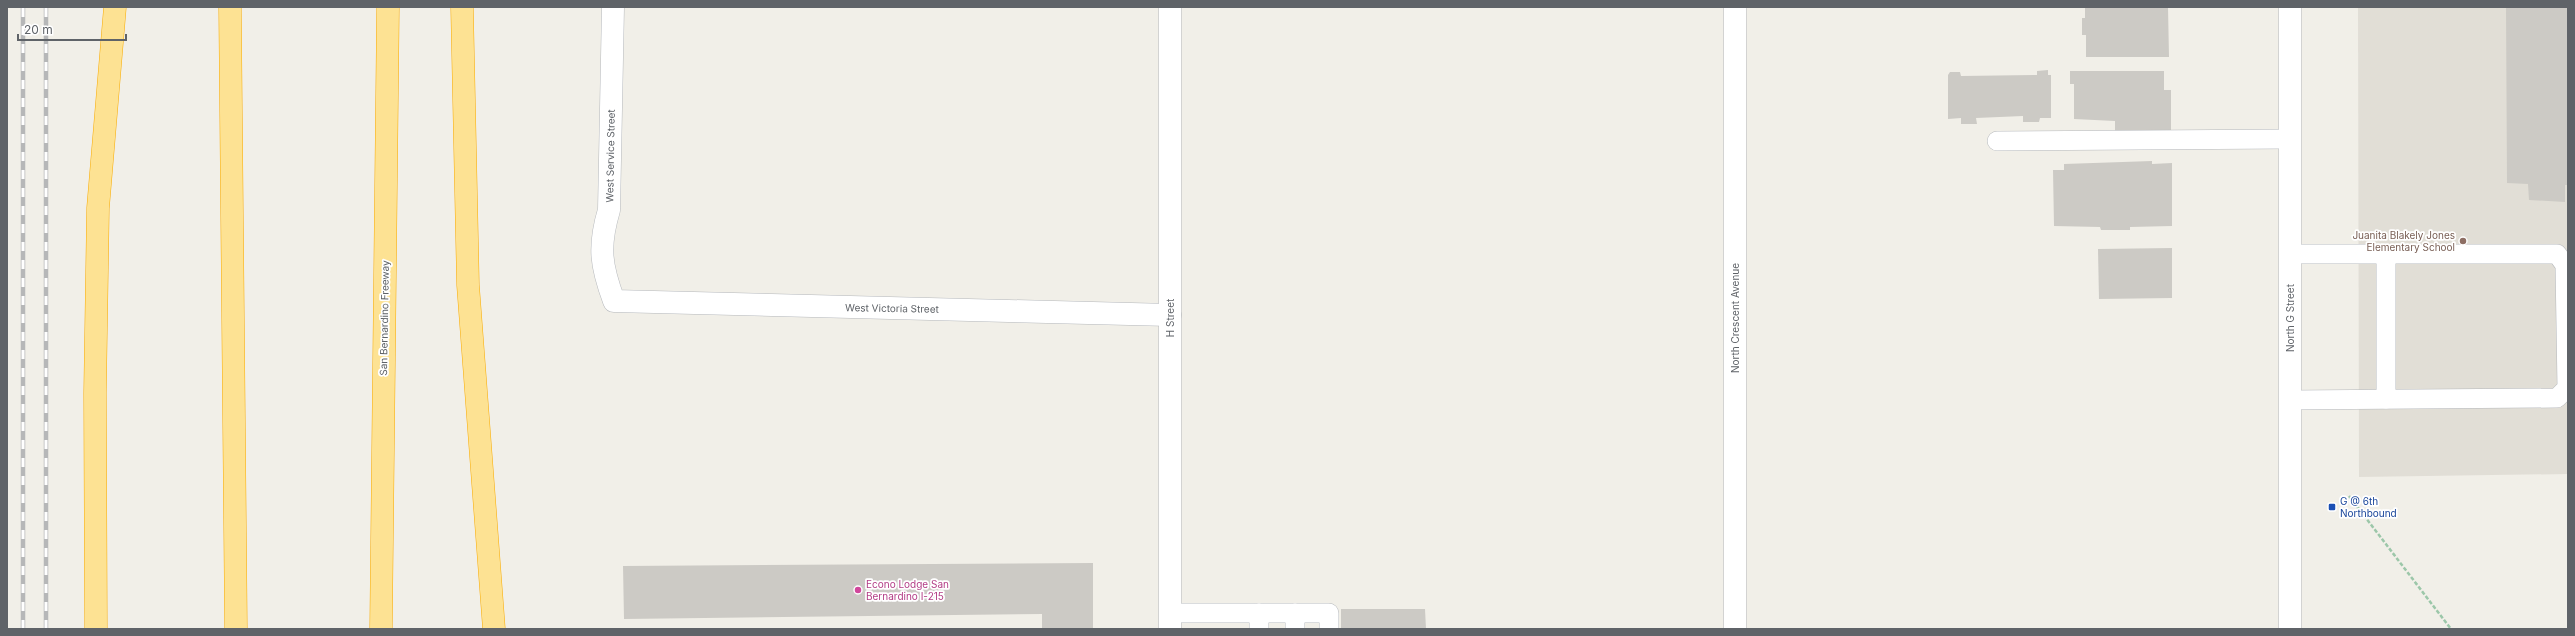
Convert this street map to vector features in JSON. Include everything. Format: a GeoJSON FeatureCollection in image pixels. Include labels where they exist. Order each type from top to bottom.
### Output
{"type":"FeatureCollection","features":[{"type":"Feature","properties":{"kind":"highway"},"geometry":{"type":"LineString","coordinates":[[96,629],[95,392],[98,208],[115,7]]}},
{"type":"Feature","properties":{"kind":"highway"},"geometry":{"type":"LineString","coordinates":[[230,7],[236,629]]}},
{"type":"Feature","properties":{"kind":"highway","name":"San Bernardino Freeway"},"geometry":{"type":"LineString","coordinates":[[382,629],[388,7]]}},
{"type":"Feature","properties":{"kind":"highway"},"geometry":{"type":"LineString","coordinates":[[462,7],[468,285],[494,629]]}},
{"type":"Feature","properties":{"kind":"street","name":"West Service Street"},"geometry":{"type":"LineString","coordinates":[[613,7],[609,210],[601,235],[603,273],[614,301]]}},
{"type":"Feature","properties":{"kind":"street","name":"H Street"},"geometry":{"type":"LineString","coordinates":[[1170,7],[1170,621]]}},
{"type":"Feature","properties":{"kind":"street","name":"North Crescent Avenue"},"geometry":{"type":"LineString","coordinates":[[1735,7],[1735,629]]}},
{"type":"Feature","properties":{"kind":"street","name":"North G Street"},"geometry":{"type":"LineString","coordinates":[[2290,7],[2290,629]]}},
{"type":"Feature","properties":{"kind":"street","name":"West Victoria Street"},"geometry":{"type":"LineString","coordinates":[[614,301],[1170,315]]}},
{"type":"Feature","properties":{"kind":"lane"},"geometry":{"type":"LineString","coordinates":[[1997,141],[2290,138]]}},
{"type":"Feature","properties":{"kind":"lane"},"geometry":{"type":"LineString","coordinates":[[2290,254],[2557,254],[2566,265],[2567,388],[2558,398],[2290,400]]}},
{"type":"Feature","properties":{"kind":"lane"},"geometry":{"type":"LineString","coordinates":[[2386,254],[2386,399]]}},
{"type":"Feature","properties":{"kind":"lane"},"geometry":{"type":"LineString","coordinates":[[1170,621],[1295,621],[1329,614],[1329,629]]}},
{"type":"Feature","properties":{"kind":"path"},"geometry":{"type":"LineString","coordinates":[[2349,496],[2451,629]]}},
{"type":"Feature","properties":{"kind":"shaded area","name":"Juanita Blakely Jones Elementary School"},"geometry":{"type":"Polygon","coordinates":[[[2358,7],[2568,7],[2568,474],[2359,477],[2358,7]]]}},
{"type":"Feature","properties":{"kind":"building"},"geometry":{"type":"Polygon","coordinates":[[[2085,7],[2168,7],[2169,57],[2086,57],[2086,35],[2082,35],[2082,18],[2085,18],[2085,7]]]}},
{"type":"Feature","properties":{"kind":"building"},"geometry":{"type":"Polygon","coordinates":[[[2506,7],[2568,7],[2568,185],[2565,185],[2565,202],[2529,200],[2528,184],[2507,183],[2506,7]]]}},
{"type":"Feature","properties":{"kind":"building"},"geometry":{"type":"Polygon","coordinates":[[[2048,70],[2048,75],[2051,75],[2051,118],[2040,118],[2039,122],[2023,122],[2023,116],[1976,118],[1977,124],[1961,124],[1961,118],[1948,119],[1948,75],[1950,72],[1960,72],[1961,76],[2037,75],[2037,71],[2048,70]]]}},
{"type":"Feature","properties":{"kind":"building"},"geometry":{"type":"Polygon","coordinates":[[[2070,71],[2164,71],[2164,90],[2171,90],[2171,134],[2115,134],[2115,121],[2074,119],[2074,84],[2070,84],[2070,71]]]}},
{"type":"Feature","properties":{"kind":"building"},"geometry":{"type":"Polygon","coordinates":[[[2152,161],[2152,164],[2172,163],[2172,226],[2130,227],[2130,230],[2101,230],[2100,227],[2054,226],[2053,170],[2064,170],[2064,164],[2152,161]]]}},
{"type":"Feature","properties":{"kind":"building"},"geometry":{"type":"Polygon","coordinates":[[[2172,248],[2172,298],[2099,299],[2098,249],[2172,248]]]}},
{"type":"Feature","properties":{"kind":"building","name":"Econo Lodge San Bernardino I-215"},"geometry":{"type":"Polygon","coordinates":[[[1093,563],[1093,629],[1042,629],[1042,614],[624,619],[623,566],[1093,563]]]}},
{"type":"Feature","properties":{"kind":"building"},"geometry":{"type":"Polygon","coordinates":[[[1341,609],[1425,609],[1426,629],[1341,629],[1341,609]]]}},
{"type":"Feature","properties":{"kind":"railway"},"geometry":{"type":"LineString","coordinates":[[23,7],[23,629]]}},
{"type":"Feature","properties":{"kind":"railway"},"geometry":{"type":"LineString","coordinates":[[46,7],[46,629]]}},
{"type":"Feature","properties":{"kind":"place","name":"Juanita Blakely Jones Elementary School"},"geometry":{"type":"Point","coordinates":[2463,241]}},
{"type":"Feature","properties":{"kind":"place","name":"G @ 6th Northbound"},"geometry":{"type":"Point","coordinates":[2332,507]}},
{"type":"Feature","properties":{"kind":"place","name":"Econo Lodge San Bernardino I-215"},"geometry":{"type":"Point","coordinates":[858,590]}}]}
